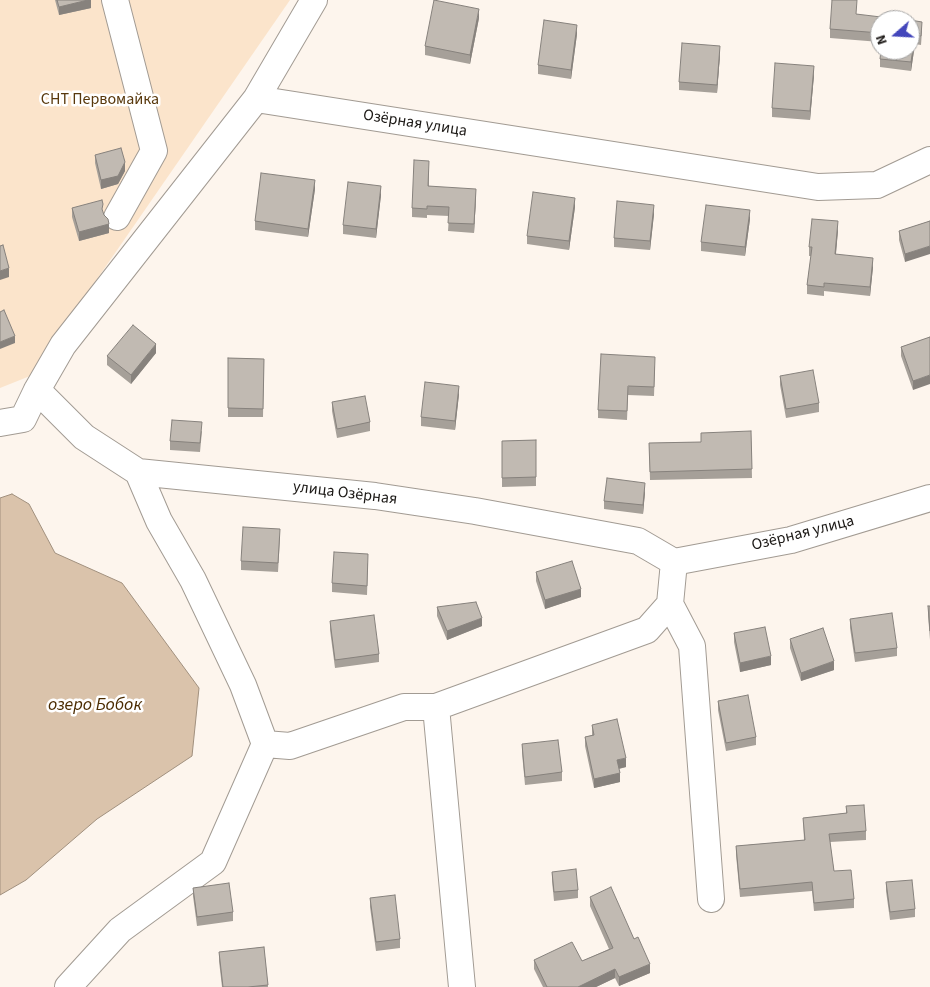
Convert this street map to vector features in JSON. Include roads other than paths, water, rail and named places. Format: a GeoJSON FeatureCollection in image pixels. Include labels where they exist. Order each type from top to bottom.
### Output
{"type":"FeatureCollection","features":[{"type":"Feature","properties":{"kind":"street"},"geometry":{"type":"LineString","coordinates":[[115,0],[154,152],[117,217]]}},
{"type":"Feature","properties":{"kind":"street"},"geometry":{"type":"LineString","coordinates":[[0,423],[23,419],[63,345],[256,99],[314,0]]}},
{"type":"Feature","properties":{"kind":"street","name":"Озёрная улица"},"geometry":{"type":"LineString","coordinates":[[256,99],[818,187],[877,185],[930,160]]}},
{"type":"Feature","properties":{"kind":"street","name":"улица Озёрная"},"geometry":{"type":"LineString","coordinates":[[37,390],[84,436],[138,472],[375,496],[475,511],[638,541],[674,562]]}},
{"type":"Feature","properties":{"kind":"street"},"geometry":{"type":"LineString","coordinates":[[68,987],[120,930],[213,862],[265,744],[243,685],[193,580],[159,521],[138,472]]}},
{"type":"Feature","properties":{"kind":"street","name":"Озёрная улица"},"geometry":{"type":"LineString","coordinates":[[674,562],[792,540],[930,498]]}},
{"type":"Feature","properties":{"kind":"street"},"geometry":{"type":"LineString","coordinates":[[674,562],[670,604],[692,646],[711,899]]}},
{"type":"Feature","properties":{"kind":"street"},"geometry":{"type":"LineString","coordinates":[[265,744],[290,746],[404,707],[436,707],[647,630],[670,604]]}},
{"type":"Feature","properties":{"kind":"street"},"geometry":{"type":"LineString","coordinates":[[436,707],[462,987]]}},
{"type":"Feature","properties":{"kind":"water","name":"озеро Бобок"},"geometry":{"type":"Polygon","coordinates":[[[12,494],[29,504],[55,553],[122,583],[199,688],[192,756],[97,819],[26,880],[0,895],[0,498],[12,494]]]}},
{"type":"Feature","properties":{"kind":"park label","name":"СНТ Первомайка"},"geometry":{"type":"Point","coordinates":[100,100]}}]}
